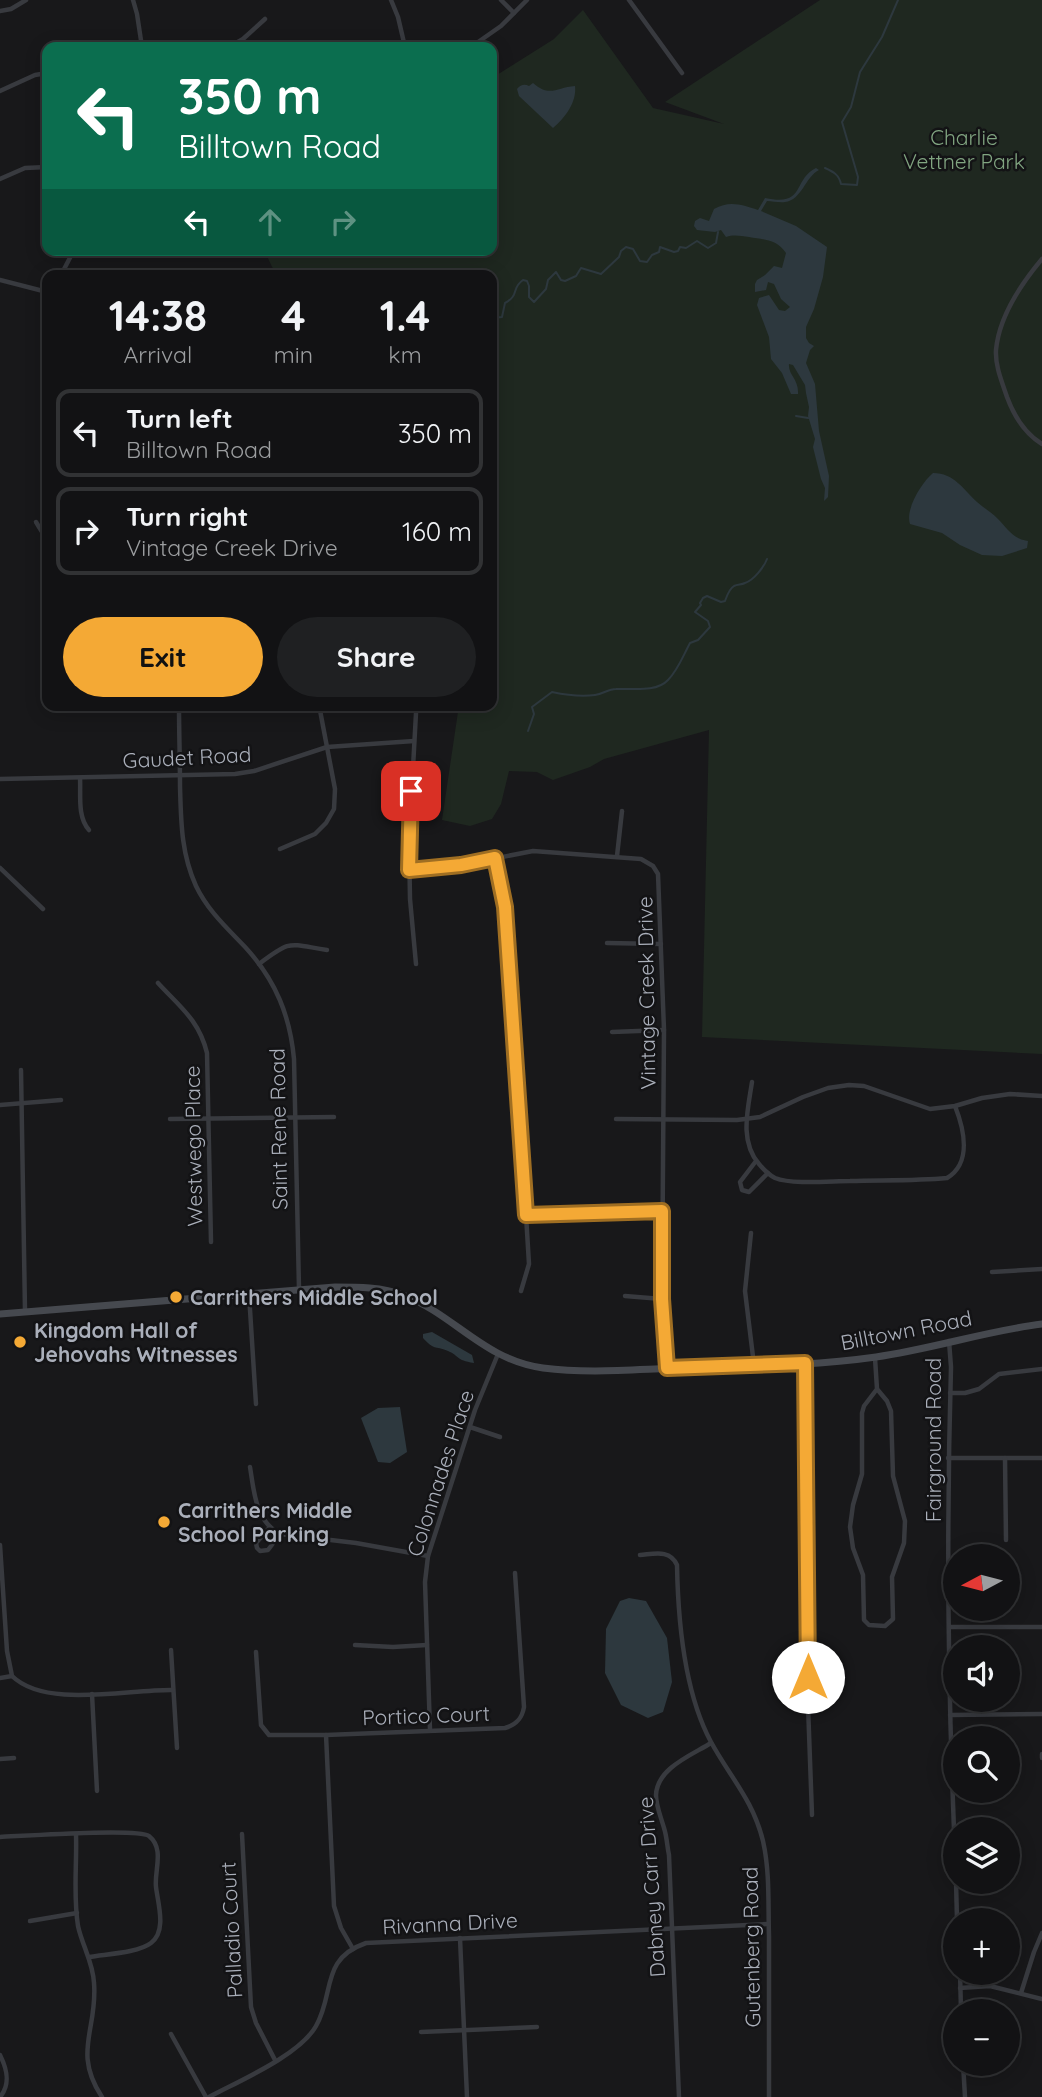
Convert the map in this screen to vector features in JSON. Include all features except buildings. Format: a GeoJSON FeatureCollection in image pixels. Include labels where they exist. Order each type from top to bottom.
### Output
{"type":"FeatureCollection","features":[{"type":"Feature","properties":{"kind":"main road","name":"Billtown Road"},"geometry":{"type":"LineString","coordinates":[[0,1314],[299,1290],[371,1288],[401,1294],[423,1305],[498,1354],[523,1364],[561,1370],[805,1363],[875,1357],[1042,1324]]}},
{"type":"Feature","properties":{"kind":"street"},"geometry":{"type":"LineString","coordinates":[[0,10],[11,9],[26,0]]}},
{"type":"Feature","properties":{"kind":"street"},"geometry":{"type":"LineString","coordinates":[[133,0],[141,42]]}},
{"type":"Feature","properties":{"kind":"street"},"geometry":{"type":"LineString","coordinates":[[391,0],[404,42]]}},
{"type":"Feature","properties":{"kind":"street"},"geometry":{"type":"LineString","coordinates":[[501,0],[514,13]]}},
{"type":"Feature","properties":{"kind":"street"},"geometry":{"type":"LineString","coordinates":[[478,42],[527,0]]}},
{"type":"Feature","properties":{"kind":"street"},"geometry":{"type":"LineString","coordinates":[[629,0],[682,73]]}},
{"type":"Feature","properties":{"kind":"street"},"geometry":{"type":"LineString","coordinates":[[238,42],[265,19]]}},
{"type":"Feature","properties":{"kind":"street"},"geometry":{"type":"LineString","coordinates":[[0,91],[42,74]]}},
{"type":"Feature","properties":{"kind":"street"},"geometry":{"type":"LineString","coordinates":[[0,179],[25,168],[42,167]]}},
{"type":"Feature","properties":{"kind":"street"},"geometry":{"type":"LineString","coordinates":[[1042,259],[1016,294],[999,335],[996,351],[998,369],[1013,410],[1030,436],[1042,444]]}},
{"type":"Feature","properties":{"kind":"street"},"geometry":{"type":"LineString","coordinates":[[0,280],[42,291]]}},
{"type":"Feature","properties":{"kind":"street"},"geometry":{"type":"LineString","coordinates":[[36,522],[42,532]]}},
{"type":"Feature","properties":{"kind":"street","name":"Saint Rene Road"},"geometry":{"type":"LineString","coordinates":[[179,711],[181,831],[188,867],[217,918],[259,964],[276,988],[289,1022],[294,1059],[299,1290]]}},
{"type":"Feature","properties":{"kind":"street"},"geometry":{"type":"LineString","coordinates":[[280,849],[315,834],[330,818],[334,809],[336,796],[320,711]]}},
{"type":"Feature","properties":{"kind":"street"},"geometry":{"type":"LineString","coordinates":[[416,713],[409,841],[416,964]]}},
{"type":"Feature","properties":{"kind":"street","name":"Gaudet Road"},"geometry":{"type":"LineString","coordinates":[[0,779],[245,772],[327,747],[414,741]]}},
{"type":"Feature","properties":{"kind":"street"},"geometry":{"type":"LineString","coordinates":[[80,778],[82,814],[89,830]]}},
{"type":"Feature","properties":{"kind":"street"},"geometry":{"type":"LineString","coordinates":[[617,856],[622,811]]}},
{"type":"Feature","properties":{"kind":"street","name":"Vintage Creek Drive"},"geometry":{"type":"LineString","coordinates":[[409,870],[461,865],[533,850],[641,859],[656,870],[659,879],[664,1030],[662,1299],[667,1368]]}},
{"type":"Feature","properties":{"kind":"street"},"geometry":{"type":"LineString","coordinates":[[495,858],[505,907],[529,1264],[521,1291]]}},
{"type":"Feature","properties":{"kind":"street"},"geometry":{"type":"LineString","coordinates":[[0,869],[43,909]]}},
{"type":"Feature","properties":{"kind":"street"},"geometry":{"type":"LineString","coordinates":[[607,943],[661,944]]}},
{"type":"Feature","properties":{"kind":"street"},"geometry":{"type":"LineString","coordinates":[[259,964],[287,945],[327,950]]}},
{"type":"Feature","properties":{"kind":"street","name":"Westwego Place"},"geometry":{"type":"LineString","coordinates":[[158,983],[191,1016],[204,1042],[208,1066],[211,1242]]}},
{"type":"Feature","properties":{"kind":"street"},"geometry":{"type":"LineString","coordinates":[[612,1032],[664,1030]]}},
{"type":"Feature","properties":{"kind":"street"},"geometry":{"type":"LineString","coordinates":[[21,1070],[25,1311]]}},
{"type":"Feature","properties":{"kind":"street"},"geometry":{"type":"LineString","coordinates":[[752,1082],[746,1119],[747,1139],[757,1161],[768,1173],[782,1180],[819,1182],[947,1178],[958,1170],[964,1154],[955,1106]]}},
{"type":"Feature","properties":{"kind":"street"},"geometry":{"type":"LineString","coordinates":[[616,1119],[760,1117],[828,1088],[849,1085],[864,1086],[930,1109],[955,1106],[992,1096],[1042,1096]]}},
{"type":"Feature","properties":{"kind":"street"},"geometry":{"type":"LineString","coordinates":[[0,1105],[61,1100]]}},
{"type":"Feature","properties":{"kind":"street"},"geometry":{"type":"LineString","coordinates":[[170,1118],[334,1117]]}},
{"type":"Feature","properties":{"kind":"street"},"geometry":{"type":"LineString","coordinates":[[757,1161],[740,1182],[742,1190],[749,1192],[768,1173]]}},
{"type":"Feature","properties":{"kind":"street"},"geometry":{"type":"LineString","coordinates":[[526,1215],[662,1211]]}},
{"type":"Feature","properties":{"kind":"street"},"geometry":{"type":"LineString","coordinates":[[751,1233],[745,1291],[754,1365]]}},
{"type":"Feature","properties":{"kind":"street"},"geometry":{"type":"LineString","coordinates":[[992,1272],[1042,1269]]}},
{"type":"Feature","properties":{"kind":"street"},"geometry":{"type":"LineString","coordinates":[[249,1294],[256,1405]]}},
{"type":"Feature","properties":{"kind":"street"},"geometry":{"type":"LineString","coordinates":[[625,1296],[662,1299]]}},
{"type":"Feature","properties":{"kind":"street","name":"Fairground Road"},"geometry":{"type":"LineString","coordinates":[[949,1341],[949,1627],[954,1817]]}},
{"type":"Feature","properties":{"kind":"street","name":"Colonnades Place"},"geometry":{"type":"LineString","coordinates":[[430,1730],[425,1582],[428,1556],[470,1427],[498,1354]]}},
{"type":"Feature","properties":{"kind":"street"},"geometry":{"type":"LineString","coordinates":[[875,1357],[877,1389],[887,1401],[891,1412],[893,1476],[905,1521],[904,1543],[892,1577],[893,1619],[886,1626],[869,1625],[864,1620],[863,1575],[853,1548],[850,1527],[862,1474],[862,1413],[877,1389]]}},
{"type":"Feature","properties":{"kind":"street"},"geometry":{"type":"LineString","coordinates":[[805,1363],[808,1705],[812,1815]]}},
{"type":"Feature","properties":{"kind":"street"},"geometry":{"type":"LineString","coordinates":[[950,1393],[979,1389],[999,1374],[1042,1369]]}},
{"type":"Feature","properties":{"kind":"street"},"geometry":{"type":"LineString","coordinates":[[470,1427],[500,1437]]}},
{"type":"Feature","properties":{"kind":"street"},"geometry":{"type":"LineString","coordinates":[[948,1458],[1042,1458]]}},
{"type":"Feature","properties":{"kind":"street"},"geometry":{"type":"LineString","coordinates":[[1005,1458],[1006,1540]]}},
{"type":"Feature","properties":{"kind":"street"},"geometry":{"type":"LineString","coordinates":[[250,1467],[261,1514],[270,1527],[280,1534],[356,1543],[428,1556]]}},
{"type":"Feature","properties":{"kind":"street"},"geometry":{"type":"LineString","coordinates":[[270,1527],[256,1543],[260,1551],[268,1550],[280,1534]]}},
{"type":"Feature","properties":{"kind":"street"},"geometry":{"type":"LineString","coordinates":[[0,1545],[7,1651],[12,1676],[19,1683],[43,1693],[56,1695],[173,1690]]}},
{"type":"Feature","properties":{"kind":"street","name":"Gutenberg Road"},"geometry":{"type":"LineString","coordinates":[[640,1555],[668,1554],[674,1558],[677,1565],[680,1621],[696,1711],[711,1743],[746,1795],[763,1841],[767,1869],[769,2097]]}},
{"type":"Feature","properties":{"kind":"street","name":"Portico Court"},"geometry":{"type":"LineString","coordinates":[[256,1652],[261,1726],[273,1736],[511,1727],[521,1718],[524,1707],[515,1573]]}},
{"type":"Feature","properties":{"kind":"street"},"geometry":{"type":"LineString","coordinates":[[949,1627],[1042,1627]]}},
{"type":"Feature","properties":{"kind":"street"},"geometry":{"type":"LineString","coordinates":[[355,1644],[393,1647],[427,1645]]}},
{"type":"Feature","properties":{"kind":"street"},"geometry":{"type":"LineString","coordinates":[[171,1650],[177,1748]]}},
{"type":"Feature","properties":{"kind":"street"},"geometry":{"type":"LineString","coordinates":[[0,1678],[12,1676]]}},
{"type":"Feature","properties":{"kind":"street"},"geometry":{"type":"LineString","coordinates":[[92,1693],[97,1791]]}},
{"type":"Feature","properties":{"kind":"street"},"geometry":{"type":"LineString","coordinates":[[950,1715],[1042,1714]]}},
{"type":"Feature","properties":{"kind":"street"},"geometry":{"type":"LineString","coordinates":[[171,2034],[208,2097],[300,2045],[313,2031],[321,2016],[331,1974],[338,1961],[353,1949],[341,1928],[334,1906],[326,1735]]}},
{"type":"Feature","properties":{"kind":"street","name":"Dabney Carr Drive"},"geometry":{"type":"LineString","coordinates":[[679,2097],[668,1856],[665,1829],[656,1794],[660,1780],[668,1770],[711,1743]]}},
{"type":"Feature","properties":{"kind":"street"},"geometry":{"type":"LineString","coordinates":[[0,1759],[14,1758]]}},
{"type":"Feature","properties":{"kind":"street"},"geometry":{"type":"LineString","coordinates":[[0,1837],[127,1831],[149,1836],[155,1844],[158,1854],[158,1937],[152,1943],[139,1948],[89,1957]]}},
{"type":"Feature","properties":{"kind":"street"},"geometry":{"type":"LineString","coordinates":[[76,1834],[74,1893],[79,1929],[94,1979],[95,1998],[86,2060],[90,2076],[103,2097]]}},
{"type":"Feature","properties":{"kind":"street","name":"Palladio Court"},"geometry":{"type":"LineString","coordinates":[[242,1834],[251,2007],[275,2060]]}},
{"type":"Feature","properties":{"kind":"street"},"geometry":{"type":"LineString","coordinates":[[30,1921],[77,1913]]}},
{"type":"Feature","properties":{"kind":"street","name":"Rivanna Drive"},"geometry":{"type":"LineString","coordinates":[[353,1949],[373,1942],[768,1924]]}},
{"type":"Feature","properties":{"kind":"street"},"geometry":{"type":"LineString","coordinates":[[1021,1993],[1042,1933]]}},
{"type":"Feature","properties":{"kind":"street"},"geometry":{"type":"LineString","coordinates":[[460,1938],[467,2097]]}},
{"type":"Feature","properties":{"kind":"street"},"geometry":{"type":"LineString","coordinates":[[960,1999],[960,1988],[990,1986],[1042,1999]]}},
{"type":"Feature","properties":{"kind":"street"},"geometry":{"type":"LineString","coordinates":[[421,2032],[537,2027]]}},
{"type":"Feature","properties":{"kind":"street"},"geometry":{"type":"LineString","coordinates":[[0,2055],[8,2080],[6,2090],[0,2097]]}},
{"type":"Feature","properties":{"kind":"street"},"geometry":{"type":"LineString","coordinates":[[964,2076],[965,2097]]}},
{"type":"Feature","properties":{"kind":"green space","name":"Charlie Vettner Park"},"geometry":{"type":"Polygon","coordinates":[[[820,0],[1042,0],[1042,1054],[702,1037],[709,730],[604,759],[553,780],[537,772],[509,771],[501,804],[492,819],[470,826],[442,820],[458,711],[497,711],[497,270],[274,270],[267,256],[497,256],[497,75],[554,39],[583,10],[653,108],[724,124],[665,102],[820,0]]]}},
{"type":"Feature","properties":{"kind":"shaded area"},"geometry":{"type":"Polygon","coordinates":[[[533,83],[549,91],[575,86],[569,109],[553,128],[519,96],[518,87],[533,83]]]}},
{"type":"Feature","properties":{"kind":"shaded area"},"geometry":{"type":"Polygon","coordinates":[[[816,168],[819,170],[796,197],[785,202],[767,201],[761,211],[796,226],[827,247],[823,277],[806,327],[806,338],[814,346],[806,363],[815,384],[819,431],[829,476],[828,497],[824,501],[825,488],[813,447],[815,439],[808,416],[805,385],[793,365],[789,364],[798,389],[798,394],[791,394],[782,373],[771,359],[769,337],[757,305],[759,298],[769,295],[779,310],[785,311],[790,307],[781,299],[774,284],[768,282],[766,290],[755,292],[757,280],[774,266],[782,268],[786,253],[770,241],[737,235],[726,237],[721,230],[697,230],[694,226],[695,221],[700,218],[709,221],[714,209],[720,206],[736,204],[758,210],[765,198],[787,199],[793,196],[804,179],[816,168]]]}},
{"type":"Feature","properties":{"kind":"shaded area"},"geometry":{"type":"Polygon","coordinates":[[[933,473],[947,476],[958,483],[1011,533],[1028,541],[1027,548],[1002,556],[982,555],[942,533],[910,524],[910,511],[916,496],[933,473]]]}},
{"type":"Feature","properties":{"kind":"shaded area"},"geometry":{"type":"Polygon","coordinates":[[[432,1332],[472,1355],[474,1363],[430,1345],[423,1338],[423,1334],[432,1332]]]}},
{"type":"Feature","properties":{"kind":"shaded area"},"geometry":{"type":"Polygon","coordinates":[[[400,1407],[407,1452],[390,1463],[378,1462],[361,1418],[378,1408],[400,1407]]]}},
{"type":"Feature","properties":{"kind":"shaded area"},"geometry":{"type":"Polygon","coordinates":[[[629,1598],[646,1601],[667,1638],[672,1682],[663,1712],[648,1718],[621,1705],[605,1673],[606,1629],[620,1601],[629,1598]]]}},
{"type":"Feature","properties":{"kind":"waterway"},"geometry":{"type":"LineString","coordinates":[[825,168],[836,174],[841,184],[857,185],[858,177],[842,122],[851,107],[860,72],[882,37],[898,0]]}},
{"type":"Feature","properties":{"kind":"waterway"},"geometry":{"type":"LineString","coordinates":[[497,318],[502,317],[505,303],[523,280],[527,281],[529,297],[534,302],[556,272],[561,280],[565,281],[576,276],[581,268],[601,274],[626,247],[633,249],[640,261],[647,262],[652,255],[659,252],[660,247],[674,252],[697,241],[708,248],[716,243],[718,232]]}},
{"type":"Feature","properties":{"kind":"waterway"},"geometry":{"type":"LineString","coordinates":[[796,416],[808,418]]}},
{"type":"Feature","properties":{"kind":"waterway"},"geometry":{"type":"LineString","coordinates":[[528,731],[534,714],[532,707],[552,692],[590,696],[613,689],[643,689],[663,684],[675,672],[690,643],[698,640],[710,627],[708,621],[695,612],[703,598],[707,596],[725,601],[732,587],[752,579],[767,559]]}},
{"type":"Feature","properties":{"kind":"place","name":"Carrithers Middle School"},"geometry":{"type":"Point","coordinates":[176,1297]}},
{"type":"Feature","properties":{"kind":"place","name":"Kingdom Hall of Jehovahs Witnesses"},"geometry":{"type":"Point","coordinates":[20,1342]}},
{"type":"Feature","properties":{"kind":"place","name":"Carrithers Middle School Parking"},"geometry":{"type":"Point","coordinates":[164,1522]}},
{"type":"Feature","properties":{"kind":"route"},"geometry":{"type":"LineString","coordinates":[[411,791],[409,870],[461,865],[495,858],[505,907],[526,1215],[662,1211],[662,1299],[667,1368],[805,1363],[808,1677]]}}]}
